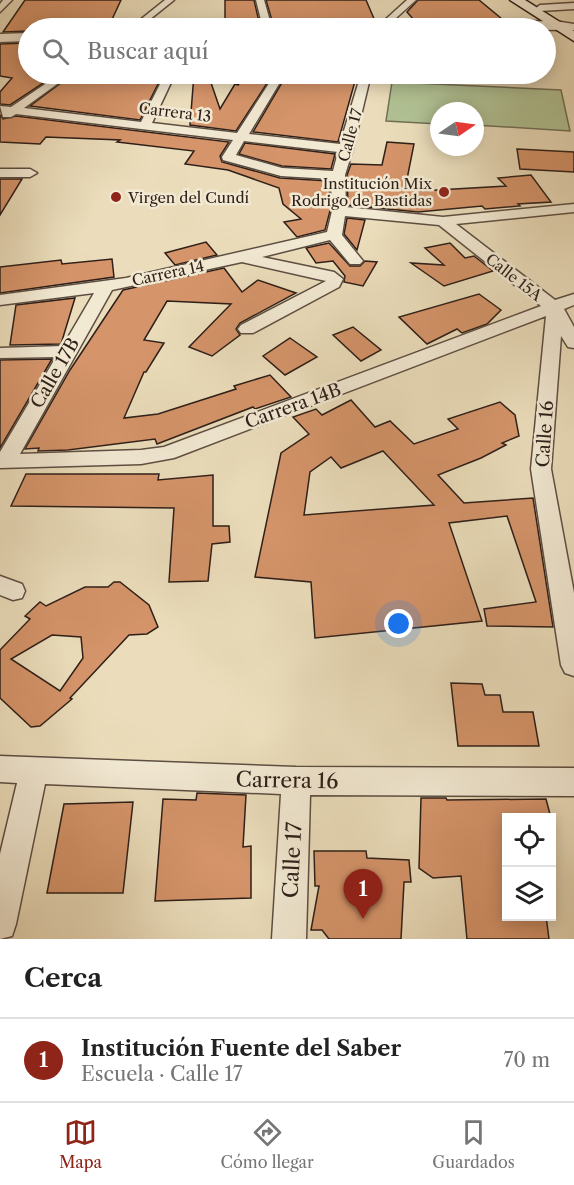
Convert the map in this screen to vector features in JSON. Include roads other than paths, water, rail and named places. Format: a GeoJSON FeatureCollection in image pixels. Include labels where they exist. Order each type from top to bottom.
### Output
{"type":"FeatureCollection","features":[{"type":"Feature","properties":{"kind":"main road"},"geometry":{"type":"LineString","coordinates":[[516,0],[546,18]]}},
{"type":"Feature","properties":{"kind":"main road"},"geometry":{"type":"LineString","coordinates":[[528,0],[552,18]]}},
{"type":"Feature","properties":{"kind":"street"},"geometry":{"type":"LineString","coordinates":[[0,9],[8,0]]}},
{"type":"Feature","properties":{"kind":"street"},"geometry":{"type":"LineString","coordinates":[[147,18],[170,0]]}},
{"type":"Feature","properties":{"kind":"street"},"geometry":{"type":"LineString","coordinates":[[260,0],[265,18]]}},
{"type":"Feature","properties":{"kind":"street"},"geometry":{"type":"LineString","coordinates":[[392,18],[412,0]]}},
{"type":"Feature","properties":{"kind":"street"},"geometry":{"type":"LineString","coordinates":[[540,8],[574,6]]}},
{"type":"Feature","properties":{"kind":"street"},"geometry":{"type":"LineString","coordinates":[[0,33],[18,32]]}},
{"type":"Feature","properties":{"kind":"street"},"geometry":{"type":"LineString","coordinates":[[0,38],[18,37]]}},
{"type":"Feature","properties":{"kind":"street"},"geometry":{"type":"LineString","coordinates":[[0,121],[6,110],[49,84]]}},
{"type":"Feature","properties":{"kind":"street"},"geometry":{"type":"LineString","coordinates":[[145,125],[165,84]]}},
{"type":"Feature","properties":{"kind":"street"},"geometry":{"type":"LineString","coordinates":[[274,84],[228,157],[281,172],[339,175]]}},
{"type":"Feature","properties":{"kind":"street","name":"Calle 17"},"geometry":{"type":"LineString","coordinates":[[334,235],[339,211],[339,175],[363,84]]}},
{"type":"Feature","properties":{"kind":"street","name":"Carrera 13"},"geometry":{"type":"LineString","coordinates":[[6,110],[346,149]]}},
{"type":"Feature","properties":{"kind":"street"},"geometry":{"type":"LineString","coordinates":[[0,173],[30,173]]}},
{"type":"Feature","properties":{"kind":"street"},"geometry":{"type":"LineString","coordinates":[[339,211],[443,221],[574,208]]}},
{"type":"Feature","properties":{"kind":"street","name":"Calle 15A"},"geometry":{"type":"LineString","coordinates":[[443,221],[564,304],[574,343]]}},
{"type":"Feature","properties":{"kind":"street"},"geometry":{"type":"LineString","coordinates":[[334,235],[355,261]]}},
{"type":"Feature","properties":{"kind":"street","name":"Carrera 14"},"geometry":{"type":"LineString","coordinates":[[1,302],[106,286],[242,258],[334,235]]}},
{"type":"Feature","properties":{"kind":"street"},"geometry":{"type":"LineString","coordinates":[[242,258],[328,275],[335,279],[333,284],[247,329]]}},
{"type":"Feature","properties":{"kind":"street","name":"Calle 17B"},"geometry":{"type":"LineString","coordinates":[[3,461],[106,286]]}},
{"type":"Feature","properties":{"kind":"street","name":"Carrera 14B"},"geometry":{"type":"LineString","coordinates":[[3,461],[141,457],[167,453],[564,304]]}},
{"type":"Feature","properties":{"kind":"street","name":"Calle 16"},"geometry":{"type":"LineString","coordinates":[[564,304],[541,469],[574,665]]}},
{"type":"Feature","properties":{"kind":"street"},"geometry":{"type":"LineString","coordinates":[[0,353],[68,351]]}},
{"type":"Feature","properties":{"kind":"street","name":"Carrera 16"},"geometry":{"type":"LineString","coordinates":[[0,769],[296,781],[574,782]]}},
{"type":"Feature","properties":{"kind":"street"},"geometry":{"type":"LineString","coordinates":[[0,924],[34,770]]}},
{"type":"Feature","properties":{"kind":"street","name":"Calle 17"},"geometry":{"type":"LineString","coordinates":[[289,939],[296,781]]}},
{"type":"Feature","properties":{"kind":"place","name":"Institución Mix Rodrigo de Bastidas"},"geometry":{"type":"Point","coordinates":[444,192]}},
{"type":"Feature","properties":{"kind":"place","name":"Virgen del Cundí"},"geometry":{"type":"Point","coordinates":[116,197]}},
{"type":"Feature","properties":{"kind":"place","name":"Institución Fuente del Saber"},"geometry":{"type":"Point","coordinates":[363,919]}}]}
